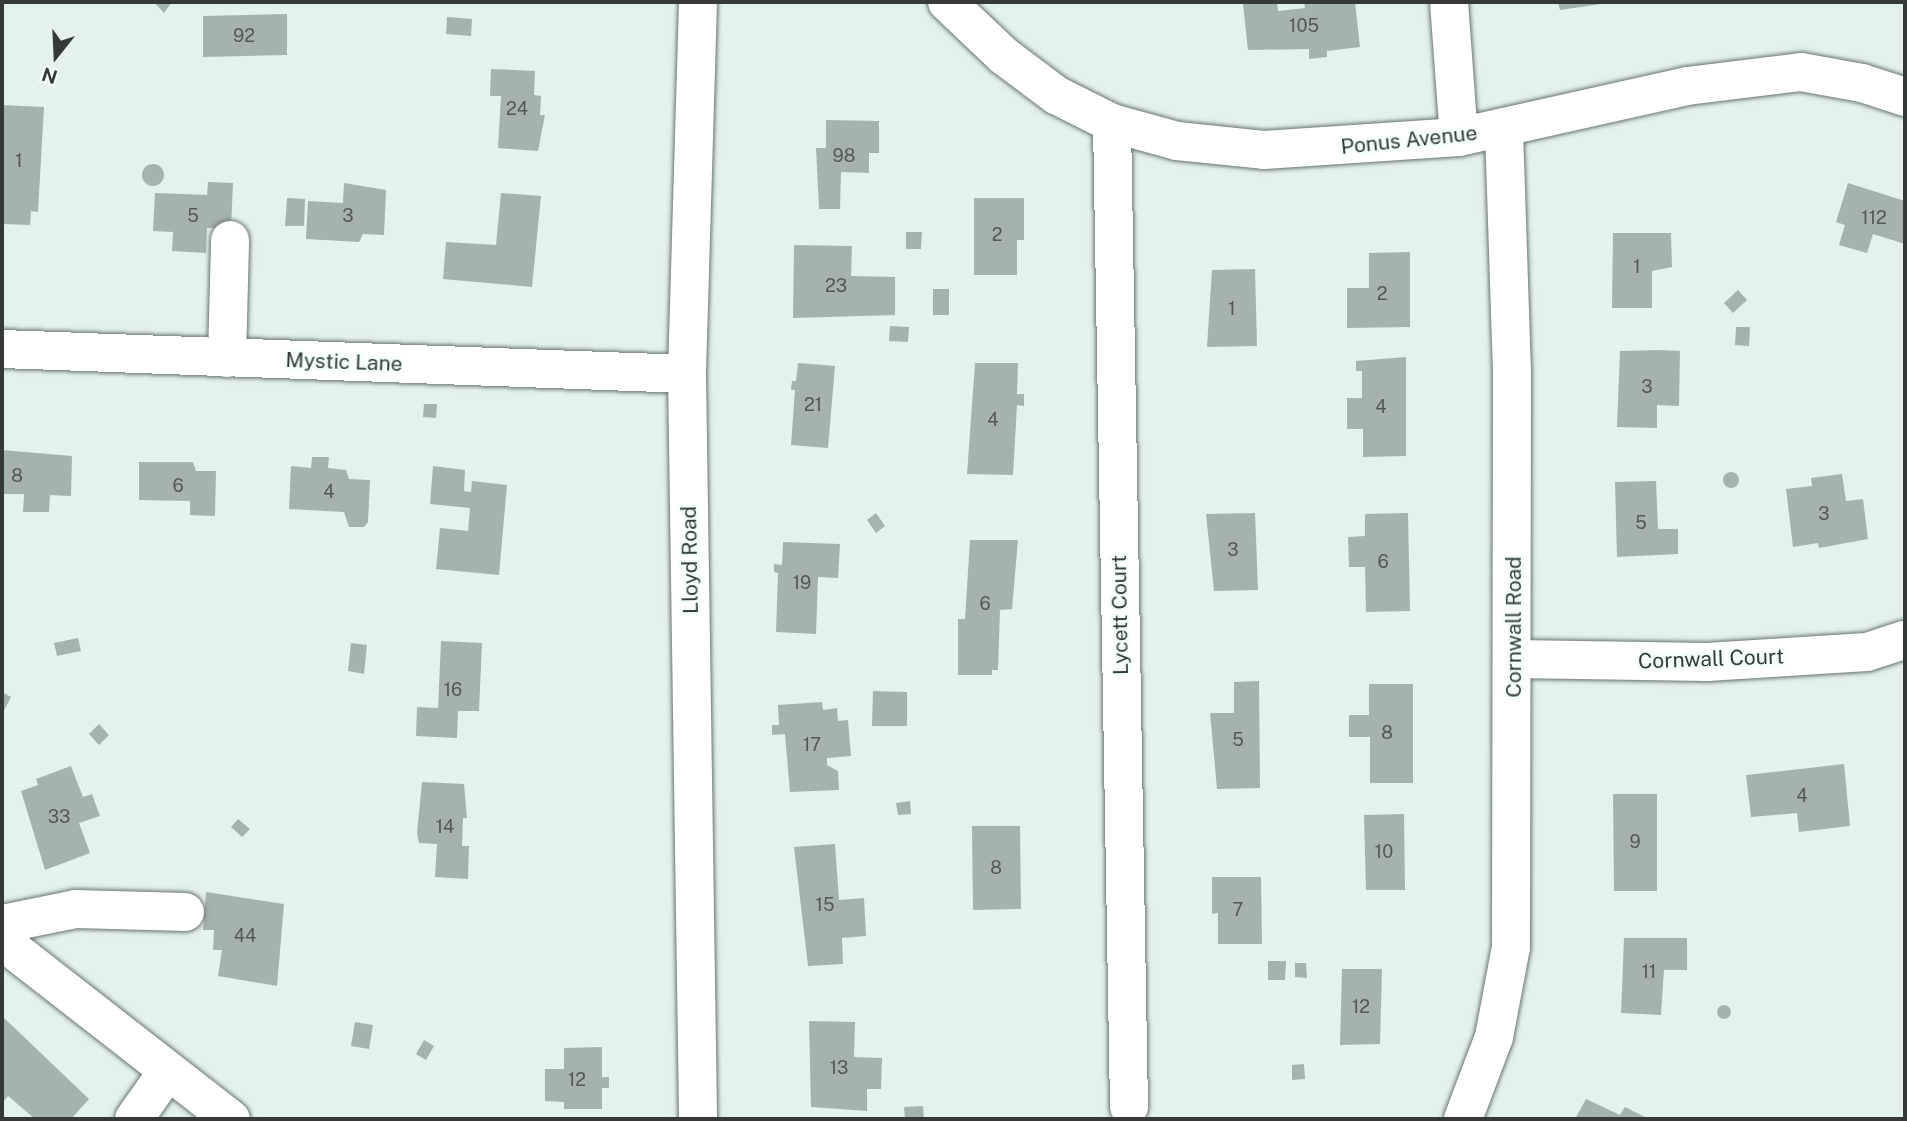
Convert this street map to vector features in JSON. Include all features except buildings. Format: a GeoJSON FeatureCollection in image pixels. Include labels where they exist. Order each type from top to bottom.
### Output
{"type":"FeatureCollection","features":[{"type":"Feature","properties":{"kind":"street","name":"Lloyd Road"},"geometry":{"type":"LineString","coordinates":[[698,2],[687,374],[698,1119]]}},
{"type":"Feature","properties":{"kind":"street","name":"Ponus Avenue"},"geometry":{"type":"LineString","coordinates":[[947,2],[1004,56],[1056,95],[1112,123],[1177,141],[1264,150],[1459,137],[1687,86],[1801,72],[1863,83],[1905,97]]}},
{"type":"Feature","properties":{"kind":"street"},"geometry":{"type":"LineString","coordinates":[[1449,2],[1459,137]]}},
{"type":"Feature","properties":{"kind":"street","name":"Lycett Court"},"geometry":{"type":"LineString","coordinates":[[1112,123],[1129,1107]]}},
{"type":"Feature","properties":{"kind":"street","name":"Cornwall Road"},"geometry":{"type":"LineString","coordinates":[[1463,1119],[1494,1037],[1511,947],[1515,659],[1504,128]]}},
{"type":"Feature","properties":{"kind":"street"},"geometry":{"type":"LineString","coordinates":[[227,358],[230,240]]}},
{"type":"Feature","properties":{"kind":"street","name":"Mystic Lane"},"geometry":{"type":"LineString","coordinates":[[2,349],[687,374]]}},
{"type":"Feature","properties":{"kind":"street","name":"Cornwall Court"},"geometry":{"type":"LineString","coordinates":[[1515,659],[1707,663],[1867,652],[1905,640]]}},
{"type":"Feature","properties":{"kind":"street"},"geometry":{"type":"LineString","coordinates":[[2,924],[76,909],[185,912]]}},
{"type":"Feature","properties":{"kind":"street"},"geometry":{"type":"LineString","coordinates":[[2,941],[167,1072],[231,1119]]}},
{"type":"Feature","properties":{"kind":"street"},"geometry":{"type":"LineString","coordinates":[[134,1119],[167,1072]]}}]}
